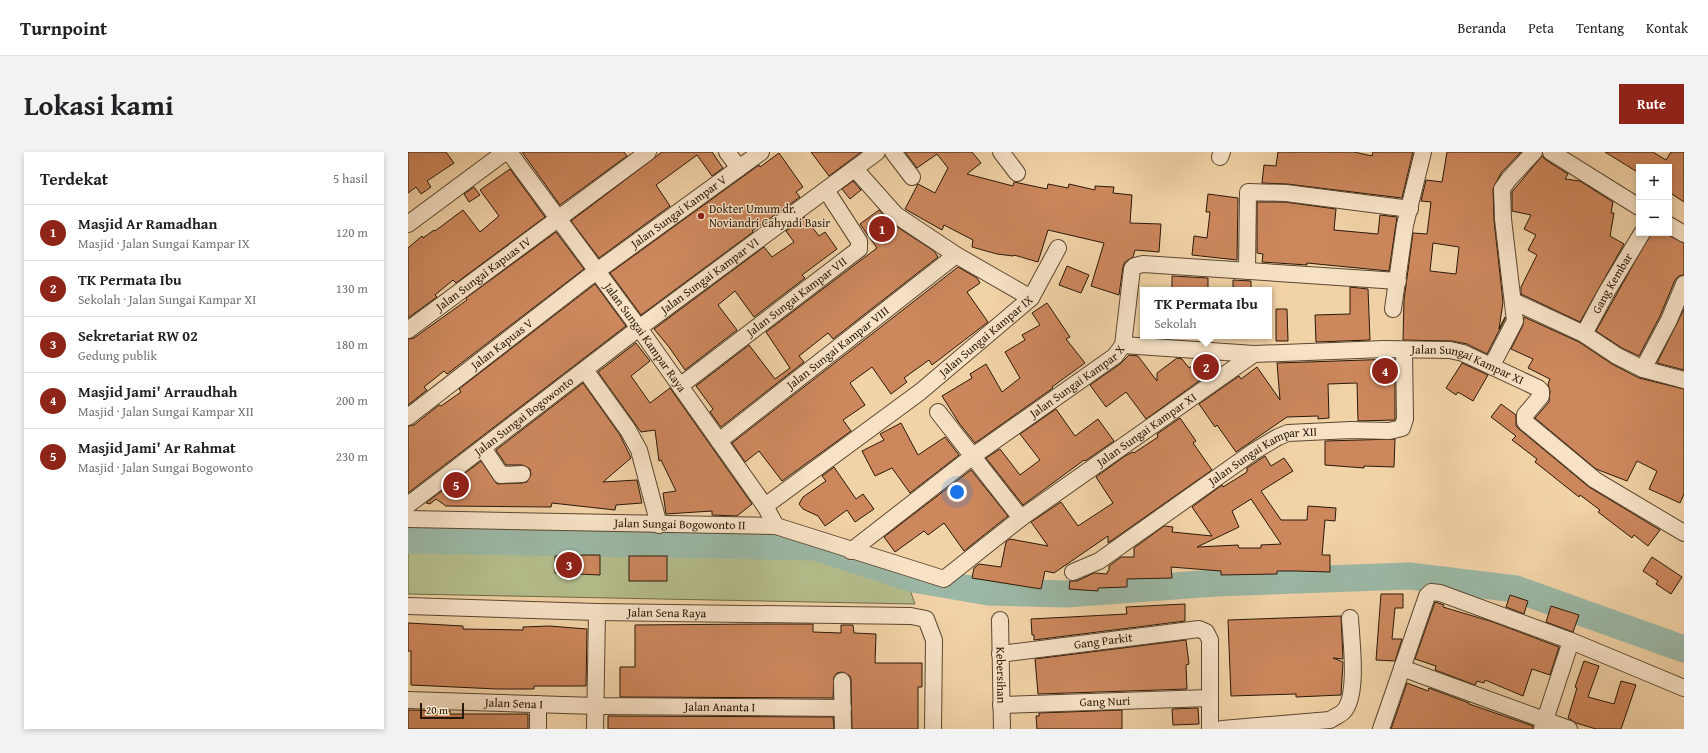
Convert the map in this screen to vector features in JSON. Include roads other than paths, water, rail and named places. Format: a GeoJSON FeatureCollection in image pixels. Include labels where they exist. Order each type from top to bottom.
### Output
{"type":"FeatureCollection","features":[{"type":"Feature","properties":{"kind":"street"},"geometry":{"type":"LineString","coordinates":[[408,224],[505,152]]}},
{"type":"Feature","properties":{"kind":"street","name":"Jalan Sungai Kampar Raya"},"geometry":{"type":"LineString","coordinates":[[509,152],[639,328],[765,506],[776,526]]}},
{"type":"Feature","properties":{"kind":"street","name":"Jalan Sungai Kapuas IV"},"geometry":{"type":"LineString","coordinates":[[408,330],[648,152]]}},
{"type":"Feature","properties":{"kind":"street"},"geometry":{"type":"LineString","coordinates":[[727,152],[739,168]]}},
{"type":"Feature","properties":{"kind":"street","name":"Jalan Sungai Kampar V"},"geometry":{"type":"LineString","coordinates":[[597,272],[761,152]]}},
{"type":"Feature","properties":{"kind":"street","name":"Jalan Sungai Kampar VI"},"geometry":{"type":"LineString","coordinates":[[639,328],[877,152]]}},
{"type":"Feature","properties":{"kind":"street"},"geometry":{"type":"LineString","coordinates":[[893,152],[912,177]]}},
{"type":"Feature","properties":{"kind":"street"},"geometry":{"type":"LineString","coordinates":[[1001,152],[1017,173]]}},
{"type":"Feature","properties":{"kind":"street"},"geometry":{"type":"LineString","coordinates":[[1393,309],[1405,225],[1423,152]]}},
{"type":"Feature","properties":{"kind":"street"},"geometry":{"type":"LineString","coordinates":[[1492,366],[1515,322],[1503,219],[1502,189],[1509,178],[1534,152]]}},
{"type":"Feature","properties":{"kind":"street"},"geometry":{"type":"LineString","coordinates":[[1550,152],[1636,204]]}},
{"type":"Feature","properties":{"kind":"street","name":"Jalan Sungai Kampar IX"},"geometry":{"type":"LineString","coordinates":[[765,506],[920,392],[1031,298],[956,254],[896,215],[855,169]]}},
{"type":"Feature","properties":{"kind":"street","name":"Jalan Sungai Kampar VII"},"geometry":{"type":"LineString","coordinates":[[680,386],[859,249],[859,241],[826,190]]}},
{"type":"Feature","properties":{"kind":"street"},"geometry":{"type":"LineString","coordinates":[[1247,271],[1248,192],[1286,193],[1410,209]]}},
{"type":"Feature","properties":{"kind":"street"},"geometry":{"type":"LineString","coordinates":[[1672,227],[1684,234]]}},
{"type":"Feature","properties":{"kind":"street","name":"Gang Kembar"},"geometry":{"type":"LineString","coordinates":[[1584,334],[1606,293],[1640,236]]}},
{"type":"Feature","properties":{"kind":"street"},"geometry":{"type":"LineString","coordinates":[[1031,298],[1058,248]]}},
{"type":"Feature","properties":{"kind":"street","name":"Jalan Sungai Kampar VIII"},"geometry":{"type":"LineString","coordinates":[[719,441],[956,254]]}},
{"type":"Feature","properties":{"kind":"street","name":"Jalan Sungai Kampar X"},"geometry":{"type":"LineString","coordinates":[[851,551],[973,456],[1111,361],[1123,345],[1132,269],[1135,266],[1143,264],[1398,281]]}},
{"type":"Feature","properties":{"kind":"street","name":"Jalan Kapuas V"},"geometry":{"type":"LineString","coordinates":[[408,417],[597,272]]}},
{"type":"Feature","properties":{"kind":"street"},"geometry":{"type":"LineString","coordinates":[[1643,369],[1669,320],[1684,284]]}},
{"type":"Feature","properties":{"kind":"street"},"geometry":{"type":"LineString","coordinates":[[1513,301],[1584,334],[1617,356],[1643,369],[1684,380]]}},
{"type":"Feature","properties":{"kind":"street","name":"Jalan Sungai Bogowonto"},"geometry":{"type":"LineString","coordinates":[[408,506],[639,328]]}},
{"type":"Feature","properties":{"kind":"street"},"geometry":{"type":"LineString","coordinates":[[1123,345],[1254,354]]}},
{"type":"Feature","properties":{"kind":"street","name":"Jalan Sungai Kampar XI"},"geometry":{"type":"LineString","coordinates":[[944,579],[1021,518],[1254,354],[1308,351],[1404,350],[1450,350],[1463,353],[1541,391],[1541,396],[1525,415],[1525,422],[1595,480],[1684,533]]}},
{"type":"Feature","properties":{"kind":"street","name":"Jalan Sungai Kampar XII"},"geometry":{"type":"LineString","coordinates":[[1073,572],[1099,561],[1253,452],[1278,437],[1288,433],[1298,432],[1351,430],[1389,431],[1402,428],[1405,419],[1404,350]]}},
{"type":"Feature","properties":{"kind":"street"},"geometry":{"type":"LineString","coordinates":[[585,370],[628,430],[640,450],[659,525]]}},
{"type":"Feature","properties":{"kind":"street"},"geometry":{"type":"LineString","coordinates":[[938,412],[1021,518]]}},
{"type":"Feature","properties":{"kind":"street"},"geometry":{"type":"LineString","coordinates":[[483,448],[501,475],[522,474]]}},
{"type":"Feature","properties":{"kind":"street","name":"Jalan Sungai Bogowonto II"},"geometry":{"type":"LineString","coordinates":[[408,519],[659,525],[776,526],[851,551],[944,579]]}},
{"type":"Feature","properties":{"kind":"street"},"geometry":{"type":"LineString","coordinates":[[1381,729],[1427,596],[1431,592],[1440,593],[1571,641],[1684,688]]}},
{"type":"Feature","properties":{"kind":"street","name":"Jalan Sena Raya"},"geometry":{"type":"LineString","coordinates":[[408,606],[597,612],[912,616],[926,619],[934,640],[933,729]]}},
{"type":"Feature","properties":{"kind":"street"},"geometry":{"type":"LineString","coordinates":[[595,729],[597,612]]}},
{"type":"Feature","properties":{"kind":"street"},"geometry":{"type":"LineString","coordinates":[[1222,729],[1330,720],[1344,712],[1352,689],[1350,618]]}},
{"type":"Feature","properties":{"kind":"street","name":"Kebersihan"},"geometry":{"type":"LineString","coordinates":[[1000,620],[1002,729]]}},
{"type":"Feature","properties":{"kind":"street","name":"Gang Parkit"},"geometry":{"type":"LineString","coordinates":[[1000,654],[1199,629],[1206,632],[1210,640],[1209,698]]}},
{"type":"Feature","properties":{"kind":"street"},"geometry":{"type":"LineString","coordinates":[[1543,724],[1571,641]]}},
{"type":"Feature","properties":{"kind":"street"},"geometry":{"type":"LineString","coordinates":[[1402,668],[1543,724],[1569,729]]}},
{"type":"Feature","properties":{"kind":"street"},"geometry":{"type":"LineString","coordinates":[[842,681],[843,729]]}},
{"type":"Feature","properties":{"kind":"street"},"geometry":{"type":"LineString","coordinates":[[1209,698],[1210,729]]}},
{"type":"Feature","properties":{"kind":"street","name":"Gang Nuri"},"geometry":{"type":"LineString","coordinates":[[1001,705],[1114,703],[1209,698]]}},
{"type":"Feature","properties":{"kind":"street","name":"Jalan Sena I"},"geometry":{"type":"LineString","coordinates":[[408,700],[596,706]]}},
{"type":"Feature","properties":{"kind":"street"},"geometry":{"type":"LineString","coordinates":[[538,704],[538,729]]}},
{"type":"Feature","properties":{"kind":"street","name":"Jalan Ananta I"},"geometry":{"type":"LineString","coordinates":[[596,706],[843,708]]}},
{"type":"Feature","properties":{"kind":"waterway"},"geometry":{"type":"LineString","coordinates":[[408,540],[815,547],[913,579],[988,592],[1066,594],[1216,583],[1409,576],[1516,589],[1684,649]]}},
{"type":"Feature","properties":{"kind":"place","name":"Dokter Umum dr. Noviandri Cahyadi Basir"},"geometry":{"type":"Point","coordinates":[701,216]}},
{"type":"Feature","properties":{"kind":"place","name":"Masjid Ar Ramadhan"},"geometry":{"type":"Point","coordinates":[882,229]}},
{"type":"Feature","properties":{"kind":"place","name":"TK Permata Ibu"},"geometry":{"type":"Point","coordinates":[1206,367]}},
{"type":"Feature","properties":{"kind":"place","name":"Masjid Jami' Arraudhah"},"geometry":{"type":"Point","coordinates":[1385,371]}},
{"type":"Feature","properties":{"kind":"place","name":"Masjid Jami' Ar Rahmat"},"geometry":{"type":"Point","coordinates":[456,485]}},
{"type":"Feature","properties":{"kind":"place","name":"Sekretariat RW 02"},"geometry":{"type":"Point","coordinates":[569,565]}}]}
